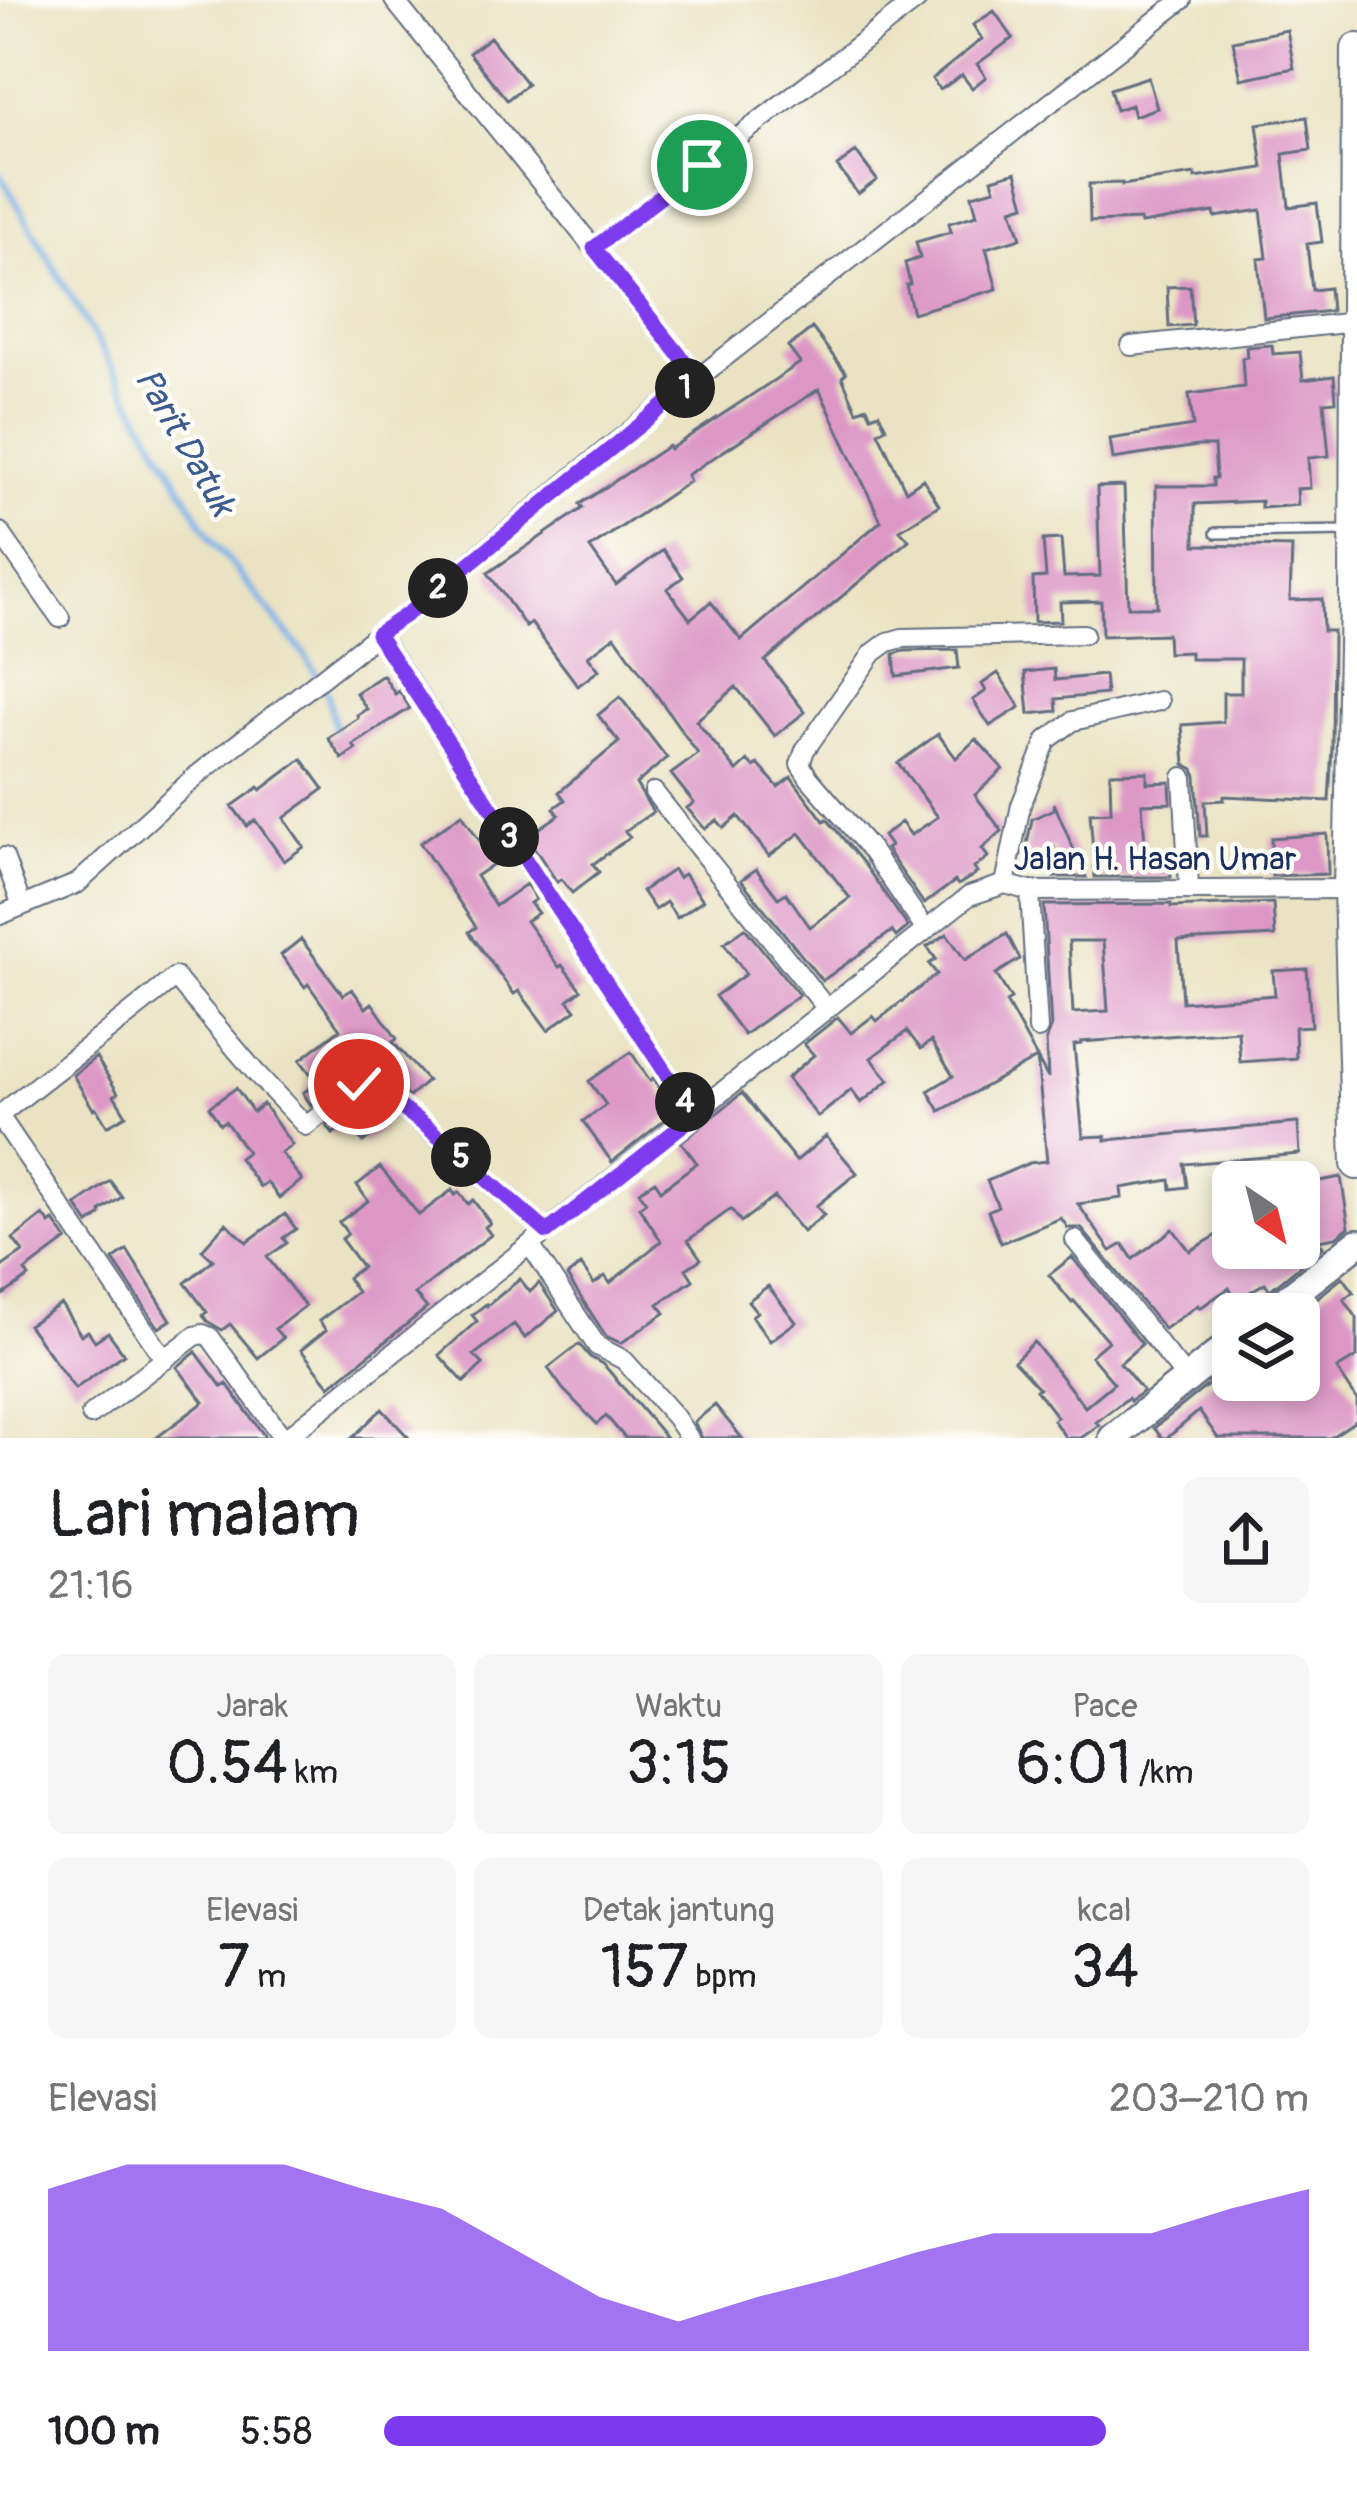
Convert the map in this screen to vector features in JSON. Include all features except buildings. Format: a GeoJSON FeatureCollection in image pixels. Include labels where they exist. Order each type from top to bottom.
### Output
{"type":"FeatureCollection","features":[{"type":"Feature","properties":{"kind":"main road"},"geometry":{"type":"LineString","coordinates":[[1357,49],[1356,656],[1349,889],[1357,1164]]}},
{"type":"Feature","properties":{"kind":"street"},"geometry":{"type":"LineString","coordinates":[[394,0],[698,378]]}},
{"type":"Feature","properties":{"kind":"street"},"geometry":{"type":"LineString","coordinates":[[594,248],[917,0]]}},
{"type":"Feature","properties":{"kind":"street"},"geometry":{"type":"LineString","coordinates":[[0,915],[78,883],[196,776],[1182,0]]}},
{"type":"Feature","properties":{"kind":"street"},"geometry":{"type":"LineString","coordinates":[[1131,346],[1355,322]]}},
{"type":"Feature","properties":{"kind":"street"},"geometry":{"type":"LineString","coordinates":[[0,532],[59,618]]}},
{"type":"Feature","properties":{"kind":"street"},"geometry":{"type":"LineString","coordinates":[[377,634],[694,1116]]}},
{"type":"Feature","properties":{"kind":"street"},"geometry":{"type":"LineString","coordinates":[[925,929],[871,850],[809,778],[800,764],[805,750],[873,653],[887,642],[1084,634]]}},
{"type":"Feature","properties":{"kind":"street"},"geometry":{"type":"LineString","coordinates":[[1005,884],[1021,805],[1047,740],[1072,721],[1160,700]]}},
{"type":"Feature","properties":{"kind":"street"},"geometry":{"type":"LineString","coordinates":[[1183,777],[1189,889]]}},
{"type":"Feature","properties":{"kind":"street"},"geometry":{"type":"LineString","coordinates":[[654,792],[827,1009]]}},
{"type":"Feature","properties":{"kind":"street"},"geometry":{"type":"LineString","coordinates":[[4,857],[22,906]]}},
{"type":"Feature","properties":{"kind":"street","name":"Jalan H. Hasan Umar"},"geometry":{"type":"LineString","coordinates":[[285,1438],[969,896],[1005,884],[1030,891],[1349,889]]}},
{"type":"Feature","properties":{"kind":"street"},"geometry":{"type":"LineString","coordinates":[[1030,891],[1038,1029]]}},
{"type":"Feature","properties":{"kind":"street"},"geometry":{"type":"LineString","coordinates":[[165,1360],[0,1116],[175,977],[306,1126],[366,1082],[426,1126],[547,1232]]}},
{"type":"Feature","properties":{"kind":"street"},"geometry":{"type":"LineString","coordinates":[[1075,1240],[1187,1379]]}},
{"type":"Feature","properties":{"kind":"street"},"geometry":{"type":"LineString","coordinates":[[1295,1293],[1357,1244]]}},
{"type":"Feature","properties":{"kind":"street"},"geometry":{"type":"LineString","coordinates":[[530,1245],[597,1346],[624,1360],[689,1438]]}},
{"type":"Feature","properties":{"kind":"street"},"geometry":{"type":"LineString","coordinates":[[92,1415],[203,1334],[210,1337],[285,1438]]}},
{"type":"Feature","properties":{"kind":"street"},"geometry":{"type":"LineString","coordinates":[[1113,1438],[1212,1359]]}},
{"type":"Feature","properties":{"kind":"lane"},"geometry":{"type":"LineString","coordinates":[[1216,533],[1355,531]]}},
{"type":"Feature","properties":{"kind":"waterway","name":"Parit Datuk"},"geometry":{"type":"LineString","coordinates":[[0,174],[212,540],[305,655],[328,695],[335,728]]}},
{"type":"Feature","properties":{"kind":"route"},"geometry":{"type":"LineString","coordinates":[[359,1084],[366,1082],[426,1126],[547,1232],[694,1116],[377,634],[698,378],[594,248],[702,165]]}}]}
